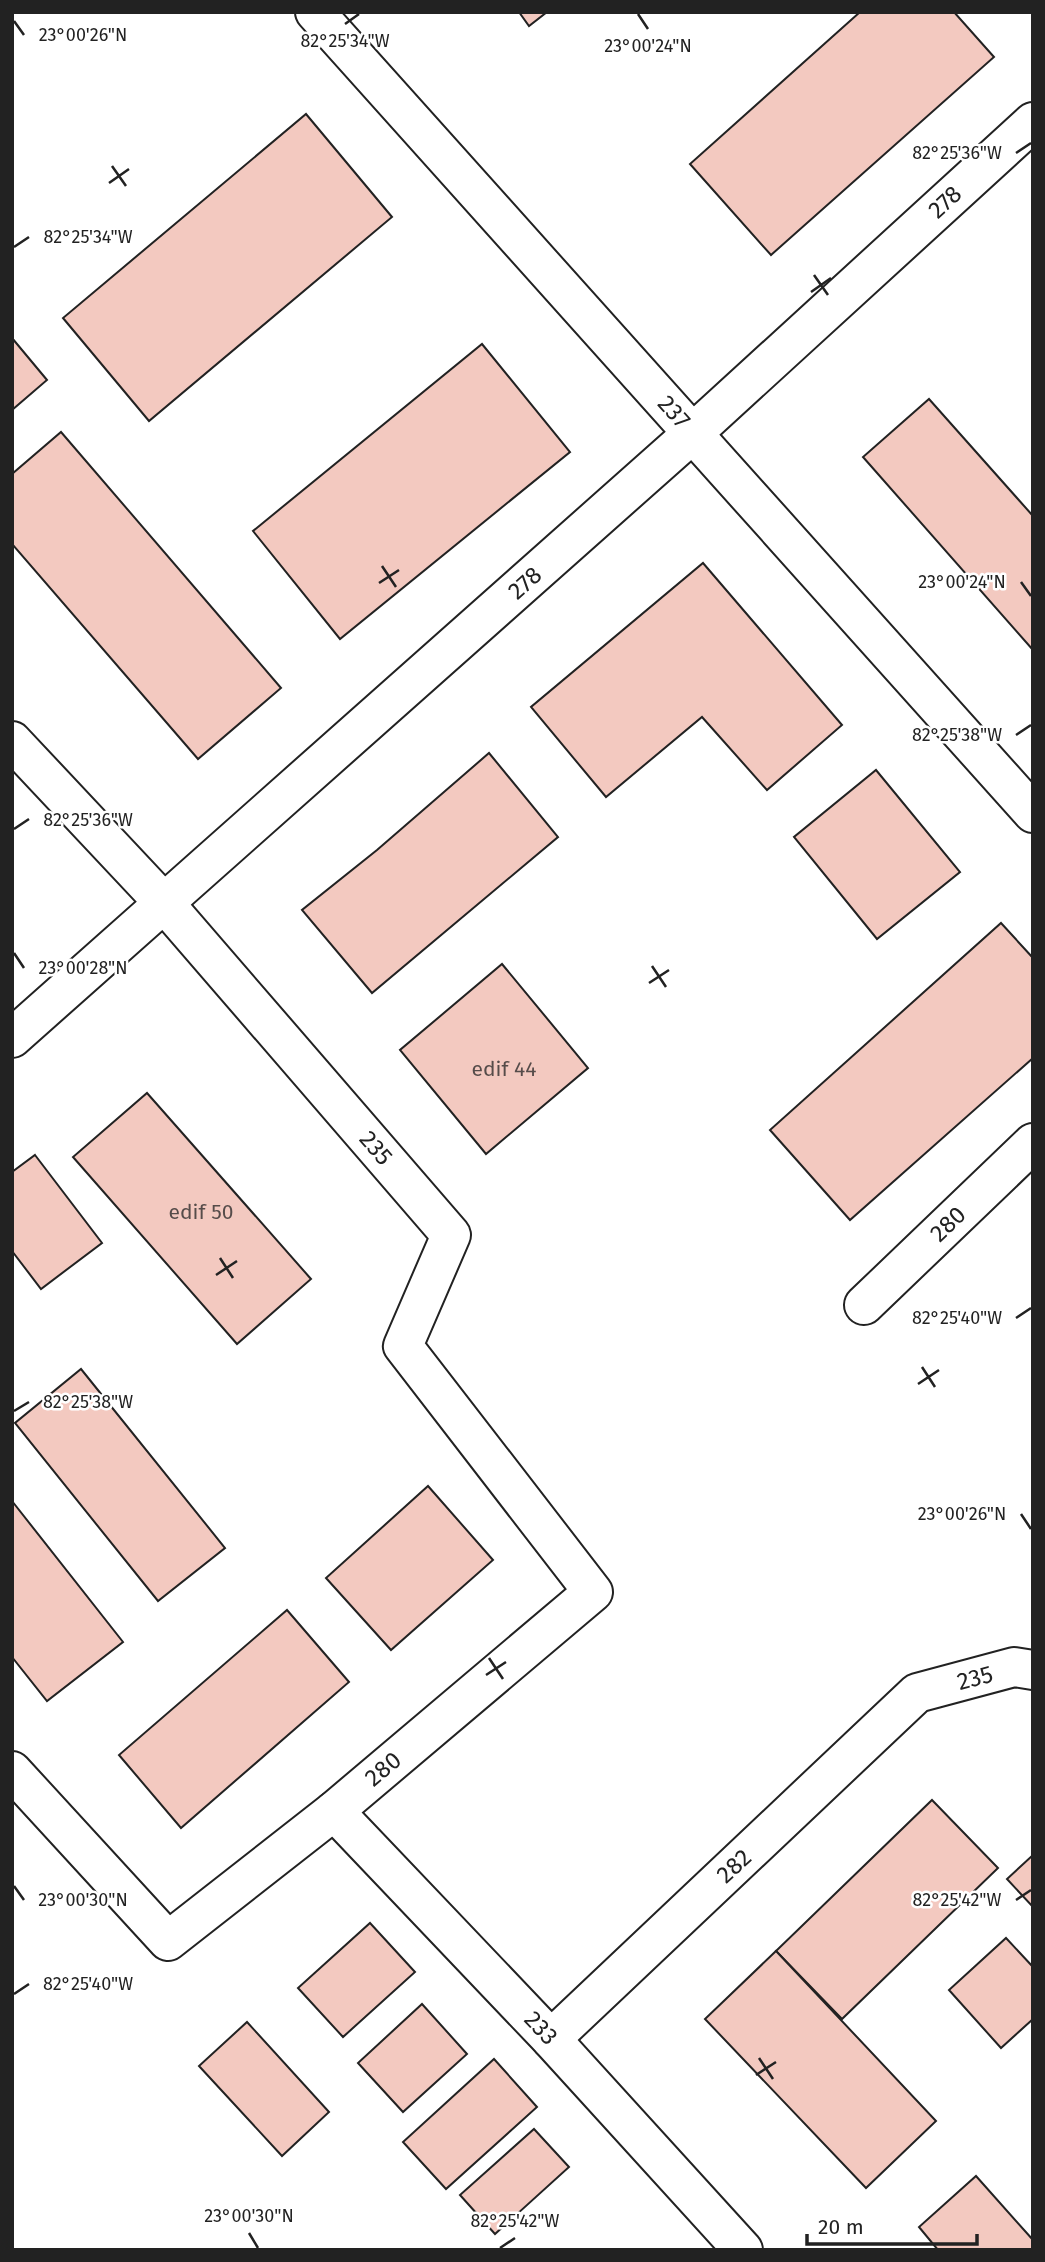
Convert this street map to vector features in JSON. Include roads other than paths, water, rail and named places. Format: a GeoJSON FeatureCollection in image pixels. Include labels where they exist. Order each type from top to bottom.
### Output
{"type":"FeatureCollection","features":[{"type":"Feature","properties":{"kind":"street","name":"237"},"geometry":{"type":"LineString","coordinates":[[315,12],[1033,813]]}},
{"type":"Feature","properties":{"kind":"street","name":"278"},"geometry":{"type":"LineString","coordinates":[[12,1038],[693,433],[1033,121]]}},
{"type":"Feature","properties":{"kind":"street","name":"235"},"geometry":{"type":"LineString","coordinates":[[12,741],[165,904],[451,1235],[403,1346],[593,1592]]}},
{"type":"Feature","properties":{"kind":"street","name":"280"},"geometry":{"type":"LineString","coordinates":[[864,1306],[1033,1143]]}},
{"type":"Feature","properties":{"kind":"street","name":"280"},"geometry":{"type":"LineString","coordinates":[[12,1771],[168,1941],[334,1811],[593,1592]]}},
{"type":"Feature","properties":{"kind":"street","name":"235"},"geometry":{"type":"LineString","coordinates":[[917,1693],[1014,1667],[1033,1670]]}},
{"type":"Feature","properties":{"kind":"street","name":"282"},"geometry":{"type":"LineString","coordinates":[[551,2039],[917,1693]]}},
{"type":"Feature","properties":{"kind":"street","name":"233"},"geometry":{"type":"LineString","coordinates":[[334,1811],[551,2039],[743,2250]]}}]}
